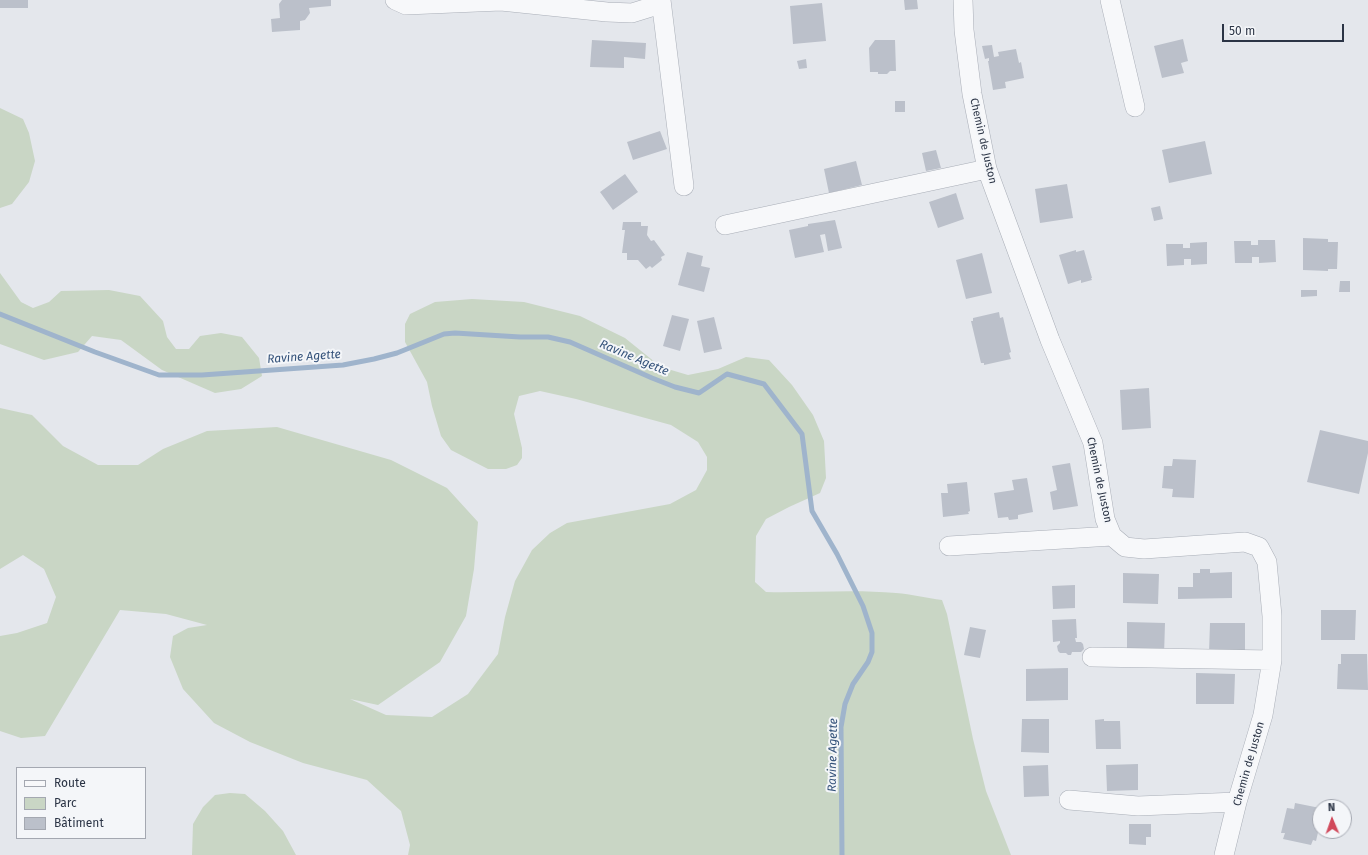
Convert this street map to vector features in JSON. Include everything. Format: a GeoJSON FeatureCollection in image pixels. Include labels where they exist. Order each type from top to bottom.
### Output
{"type":"FeatureCollection","features":[{"type":"Feature","properties":{"kind":"street"},"geometry":{"type":"LineString","coordinates":[[395,0],[406,5],[501,1],[582,4],[607,12],[632,13],[661,2],[684,186]]}},
{"type":"Feature","properties":{"kind":"street","name":"Chemin de Juston"},"geometry":{"type":"LineString","coordinates":[[963,0],[964,30],[972,94],[987,169],[1050,340],[1093,443],[1105,519],[1112,536],[1125,547],[1144,549],[1245,542],[1259,546],[1267,562],[1272,616],[1272,660],[1263,715],[1237,802],[1224,855]]}},
{"type":"Feature","properties":{"kind":"street"},"geometry":{"type":"LineString","coordinates":[[1110,0],[1135,107]]}},
{"type":"Feature","properties":{"kind":"street"},"geometry":{"type":"LineString","coordinates":[[725,226],[987,169]]}},
{"type":"Feature","properties":{"kind":"street"},"geometry":{"type":"LineString","coordinates":[[949,546],[1112,536]]}},
{"type":"Feature","properties":{"kind":"street"},"geometry":{"type":"LineString","coordinates":[[1092,657],[1272,660]]}},
{"type":"Feature","properties":{"kind":"street"},"geometry":{"type":"LineString","coordinates":[[1069,800],[1138,806],[1237,802]]}},
{"type":"Feature","properties":{"kind":"green space"},"geometry":{"type":"Polygon","coordinates":[[[0,108],[23,119],[29,133],[35,161],[29,182],[12,204],[0,208],[0,108]]]}},
{"type":"Feature","properties":{"kind":"green space"},"geometry":{"type":"Polygon","coordinates":[[[0,273],[21,302],[33,308],[49,302],[61,291],[109,290],[140,296],[163,321],[167,337],[176,349],[189,349],[200,336],[221,333],[242,337],[259,358],[262,376],[241,389],[215,393],[162,370],[121,340],[92,336],[78,352],[44,360],[0,344],[0,273]]]}},
{"type":"Feature","properties":{"kind":"green space"},"geometry":{"type":"Polygon","coordinates":[[[472,299],[524,302],[580,316],[625,338],[661,367],[688,375],[718,369],[746,357],[769,360],[792,385],[813,415],[824,441],[826,478],[820,493],[766,519],[756,536],[755,582],[766,592],[880,592],[907,594],[942,600],[947,614],[973,739],[986,791],[1011,855],[408,855],[410,845],[401,811],[367,780],[303,763],[250,742],[214,723],[183,689],[170,657],[173,636],[188,628],[207,625],[166,614],[120,610],[45,736],[21,738],[0,731],[0,636],[17,633],[47,623],[56,597],[44,569],[23,555],[0,569],[0,408],[32,415],[63,446],[98,465],[138,465],[163,449],[207,431],[277,427],[391,460],[447,488],[478,522],[474,569],[466,616],[440,662],[378,705],[350,699],[386,715],[432,717],[468,694],[498,654],[505,617],[515,581],[532,550],[550,533],[567,523],[670,504],[696,490],[707,470],[707,457],[698,442],[671,425],[576,399],[540,391],[519,396],[514,414],[522,448],[522,458],[517,465],[506,469],[488,469],[451,450],[441,436],[427,382],[405,342],[405,324],[410,314],[435,302],[472,299]]]}},
{"type":"Feature","properties":{"kind":"green space"},"geometry":{"type":"Polygon","coordinates":[[[230,793],[245,794],[265,811],[283,831],[296,855],[192,855],[193,824],[203,807],[215,795],[230,793]]]}},
{"type":"Feature","properties":{"kind":"building"},"geometry":{"type":"Polygon","coordinates":[[[0,0],[28,0],[28,8],[0,8],[0,0]]]}},
{"type":"Feature","properties":{"kind":"building"},"geometry":{"type":"Polygon","coordinates":[[[282,0],[331,0],[331,6],[309,8],[310,13],[305,20],[300,21],[300,30],[272,32],[271,19],[280,18],[279,4],[282,0]]]}},
{"type":"Feature","properties":{"kind":"building"},"geometry":{"type":"Polygon","coordinates":[[[904,0],[917,0],[918,9],[905,10],[904,0]]]}},
{"type":"Feature","properties":{"kind":"building"},"geometry":{"type":"Polygon","coordinates":[[[822,3],[826,41],[793,44],[790,6],[822,3]]]}},
{"type":"Feature","properties":{"kind":"building"},"geometry":{"type":"Polygon","coordinates":[[[1183,39],[1188,61],[1181,63],[1184,73],[1162,78],[1154,46],[1183,39]]]}},
{"type":"Feature","properties":{"kind":"building"},"geometry":{"type":"Polygon","coordinates":[[[592,40],[646,43],[645,59],[624,57],[624,68],[590,67],[592,40]]]}},
{"type":"Feature","properties":{"kind":"building"},"geometry":{"type":"Polygon","coordinates":[[[875,40],[895,40],[896,71],[890,71],[887,74],[870,72],[869,48],[875,40]]]}},
{"type":"Feature","properties":{"kind":"building"},"geometry":{"type":"Polygon","coordinates":[[[992,45],[994,57],[999,56],[998,52],[1016,49],[1019,63],[1021,62],[1024,78],[1005,82],[1006,88],[993,90],[988,61],[989,58],[985,59],[982,46],[992,45]]]}},
{"type":"Feature","properties":{"kind":"building"},"geometry":{"type":"Polygon","coordinates":[[[806,59],[807,68],[799,69],[797,61],[806,59]]]}},
{"type":"Feature","properties":{"kind":"building"},"geometry":{"type":"Polygon","coordinates":[[[895,101],[905,101],[905,112],[895,112],[895,101]]]}},
{"type":"Feature","properties":{"kind":"building"},"geometry":{"type":"Polygon","coordinates":[[[660,131],[667,149],[633,160],[627,142],[660,131]]]}},
{"type":"Feature","properties":{"kind":"building"},"geometry":{"type":"Polygon","coordinates":[[[1205,141],[1212,174],[1169,183],[1162,150],[1205,141]]]}},
{"type":"Feature","properties":{"kind":"building"},"geometry":{"type":"Polygon","coordinates":[[[936,150],[941,168],[926,171],[922,153],[936,150]]]}},
{"type":"Feature","properties":{"kind":"building"},"geometry":{"type":"Polygon","coordinates":[[[856,161],[862,185],[829,193],[824,169],[856,161]]]}},
{"type":"Feature","properties":{"kind":"building"},"geometry":{"type":"Polygon","coordinates":[[[625,174],[638,192],[613,210],[600,192],[625,174]]]}},
{"type":"Feature","properties":{"kind":"building"},"geometry":{"type":"Polygon","coordinates":[[[1067,184],[1073,218],[1040,223],[1035,189],[1067,184]]]}},
{"type":"Feature","properties":{"kind":"building"},"geometry":{"type":"Polygon","coordinates":[[[956,193],[964,219],[938,228],[929,202],[956,193]]]}},
{"type":"Feature","properties":{"kind":"building"},"geometry":{"type":"Polygon","coordinates":[[[1160,206],[1163,219],[1154,221],[1151,208],[1160,206]]]}},
{"type":"Feature","properties":{"kind":"building"},"geometry":{"type":"Polygon","coordinates":[[[835,220],[842,248],[828,251],[825,234],[820,235],[824,252],[795,258],[789,230],[808,226],[808,224],[835,220]]]}},
{"type":"Feature","properties":{"kind":"building"},"geometry":{"type":"Polygon","coordinates":[[[623,222],[641,222],[641,226],[648,226],[647,235],[651,241],[654,240],[665,255],[661,257],[662,260],[652,268],[650,266],[646,269],[638,260],[627,260],[627,253],[622,253],[625,230],[622,230],[623,222]]]}},
{"type":"Feature","properties":{"kind":"building"},"geometry":{"type":"Polygon","coordinates":[[[1303,238],[1328,239],[1328,242],[1338,242],[1337,269],[1328,269],[1328,271],[1303,270],[1303,238]]]}},
{"type":"Feature","properties":{"kind":"building"},"geometry":{"type":"Polygon","coordinates":[[[1258,240],[1275,240],[1276,262],[1259,263],[1259,257],[1252,257],[1252,263],[1235,263],[1234,241],[1251,241],[1251,245],[1258,245],[1258,240]]]}},
{"type":"Feature","properties":{"kind":"building"},"geometry":{"type":"Polygon","coordinates":[[[1207,242],[1207,264],[1191,265],[1191,259],[1184,259],[1184,265],[1167,266],[1166,244],[1183,244],[1183,248],[1190,248],[1190,243],[1207,242]]]}},
{"type":"Feature","properties":{"kind":"building"},"geometry":{"type":"Polygon","coordinates":[[[1076,250],[1076,252],[1084,250],[1092,280],[1081,283],[1081,280],[1068,284],[1059,255],[1076,250]]]}},
{"type":"Feature","properties":{"kind":"building"},"geometry":{"type":"Polygon","coordinates":[[[687,252],[703,256],[701,266],[710,268],[704,292],[678,285],[687,252]]]}},
{"type":"Feature","properties":{"kind":"building"},"geometry":{"type":"Polygon","coordinates":[[[982,253],[992,293],[966,299],[956,260],[982,253]]]}},
{"type":"Feature","properties":{"kind":"building"},"geometry":{"type":"Polygon","coordinates":[[[1340,281],[1350,281],[1350,292],[1339,292],[1340,281]]]}},
{"type":"Feature","properties":{"kind":"building"},"geometry":{"type":"Polygon","coordinates":[[[1301,290],[1317,290],[1317,296],[1301,297],[1301,290]]]}},
{"type":"Feature","properties":{"kind":"building"},"geometry":{"type":"Polygon","coordinates":[[[999,312],[1000,318],[1003,317],[1011,352],[1009,353],[1011,359],[984,365],[984,363],[981,363],[971,321],[973,321],[973,318],[999,312]]]}},
{"type":"Feature","properties":{"kind":"building"},"geometry":{"type":"Polygon","coordinates":[[[672,315],[689,319],[680,351],[663,346],[672,315]]]}},
{"type":"Feature","properties":{"kind":"building"},"geometry":{"type":"Polygon","coordinates":[[[714,317],[722,349],[704,353],[697,321],[714,317]]]}},
{"type":"Feature","properties":{"kind":"building"},"geometry":{"type":"Polygon","coordinates":[[[1149,388],[1151,428],[1122,430],[1120,390],[1149,388]]]}},
{"type":"Feature","properties":{"kind":"building"},"geometry":{"type":"Polygon","coordinates":[[[1320,430],[1368,441],[1368,453],[1359,494],[1307,482],[1320,430]]]}},
{"type":"Feature","properties":{"kind":"building"},"geometry":{"type":"Polygon","coordinates":[[[1173,459],[1196,460],[1194,498],[1172,497],[1173,489],[1162,488],[1164,466],[1172,466],[1173,459]]]}},
{"type":"Feature","properties":{"kind":"building"},"geometry":{"type":"Polygon","coordinates":[[[1070,463],[1078,506],[1053,510],[1050,492],[1057,490],[1052,466],[1070,463]]]}},
{"type":"Feature","properties":{"kind":"building"},"geometry":{"type":"Polygon","coordinates":[[[1027,478],[1033,512],[1018,515],[1018,519],[1009,520],[1008,517],[998,518],[994,493],[1014,490],[1012,480],[1027,478]]]}},
{"type":"Feature","properties":{"kind":"building"},"geometry":{"type":"Polygon","coordinates":[[[967,482],[969,514],[943,517],[941,493],[948,493],[947,484],[967,482]]]}},
{"type":"Feature","properties":{"kind":"building"},"geometry":{"type":"Polygon","coordinates":[[[1200,569],[1210,569],[1210,573],[1232,572],[1232,598],[1178,599],[1178,587],[1193,587],[1193,573],[1200,573],[1200,569]]]}},
{"type":"Feature","properties":{"kind":"building"},"geometry":{"type":"Polygon","coordinates":[[[1123,573],[1159,574],[1158,604],[1123,603],[1123,573]]]}},
{"type":"Feature","properties":{"kind":"building"},"geometry":{"type":"Polygon","coordinates":[[[1075,585],[1075,608],[1053,609],[1052,586],[1075,585]]]}},
{"type":"Feature","properties":{"kind":"building"},"geometry":{"type":"Polygon","coordinates":[[[1321,610],[1356,610],[1355,640],[1321,640],[1321,610]]]}},
{"type":"Feature","properties":{"kind":"building"},"geometry":{"type":"Polygon","coordinates":[[[1076,619],[1076,642],[1081,642],[1084,649],[1081,652],[1072,652],[1071,655],[1060,653],[1057,646],[1060,641],[1053,642],[1052,620],[1076,619]]]}},
{"type":"Feature","properties":{"kind":"building"},"geometry":{"type":"Polygon","coordinates":[[[1127,622],[1165,623],[1164,655],[1127,654],[1127,622]]]}},
{"type":"Feature","properties":{"kind":"building"},"geometry":{"type":"Polygon","coordinates":[[[1210,623],[1245,623],[1245,654],[1209,653],[1210,623]]]}},
{"type":"Feature","properties":{"kind":"building"},"geometry":{"type":"Polygon","coordinates":[[[970,627],[986,630],[980,658],[964,655],[970,627]]]}},
{"type":"Feature","properties":{"kind":"building"},"geometry":{"type":"Polygon","coordinates":[[[1341,654],[1367,654],[1368,690],[1337,689],[1338,664],[1341,664],[1341,654]]]}},
{"type":"Feature","properties":{"kind":"building"},"geometry":{"type":"Polygon","coordinates":[[[1068,668],[1068,700],[1026,701],[1026,669],[1068,668]]]}},
{"type":"Feature","properties":{"kind":"building"},"geometry":{"type":"Polygon","coordinates":[[[1196,673],[1235,674],[1234,704],[1196,704],[1196,673]]]}},
{"type":"Feature","properties":{"kind":"building"},"geometry":{"type":"Polygon","coordinates":[[[1022,719],[1049,719],[1049,753],[1021,752],[1022,719]]]}},
{"type":"Feature","properties":{"kind":"building"},"geometry":{"type":"Polygon","coordinates":[[[1104,719],[1104,721],[1120,721],[1121,749],[1096,749],[1095,720],[1104,719]]]}},
{"type":"Feature","properties":{"kind":"building"},"geometry":{"type":"Polygon","coordinates":[[[1138,764],[1138,790],[1107,791],[1106,765],[1138,764]]]}},
{"type":"Feature","properties":{"kind":"building"},"geometry":{"type":"Polygon","coordinates":[[[1048,765],[1049,796],[1024,797],[1023,766],[1048,765]]]}},
{"type":"Feature","properties":{"kind":"building"},"geometry":{"type":"Polygon","coordinates":[[[1295,803],[1312,806],[1312,839],[1316,839],[1316,841],[1313,840],[1311,845],[1283,839],[1285,833],[1281,833],[1287,808],[1294,809],[1295,803]]]}},
{"type":"Feature","properties":{"kind":"building"},"geometry":{"type":"Polygon","coordinates":[[[1129,824],[1151,824],[1151,837],[1146,837],[1146,845],[1129,844],[1129,824]]]}},
{"type":"Feature","properties":{"kind":"waterway","name":"Ravine Agette"},"geometry":{"type":"LineString","coordinates":[[0,314],[95,352],[159,375],[202,375],[343,365],[397,353],[444,334],[455,333],[520,337],[548,337],[570,342],[652,378],[675,387],[699,393],[727,374],[764,384],[802,434],[812,511],[837,554],[863,606],[872,633],[872,652],[868,662],[853,684],[845,704],[841,727],[842,855]]}}]}
